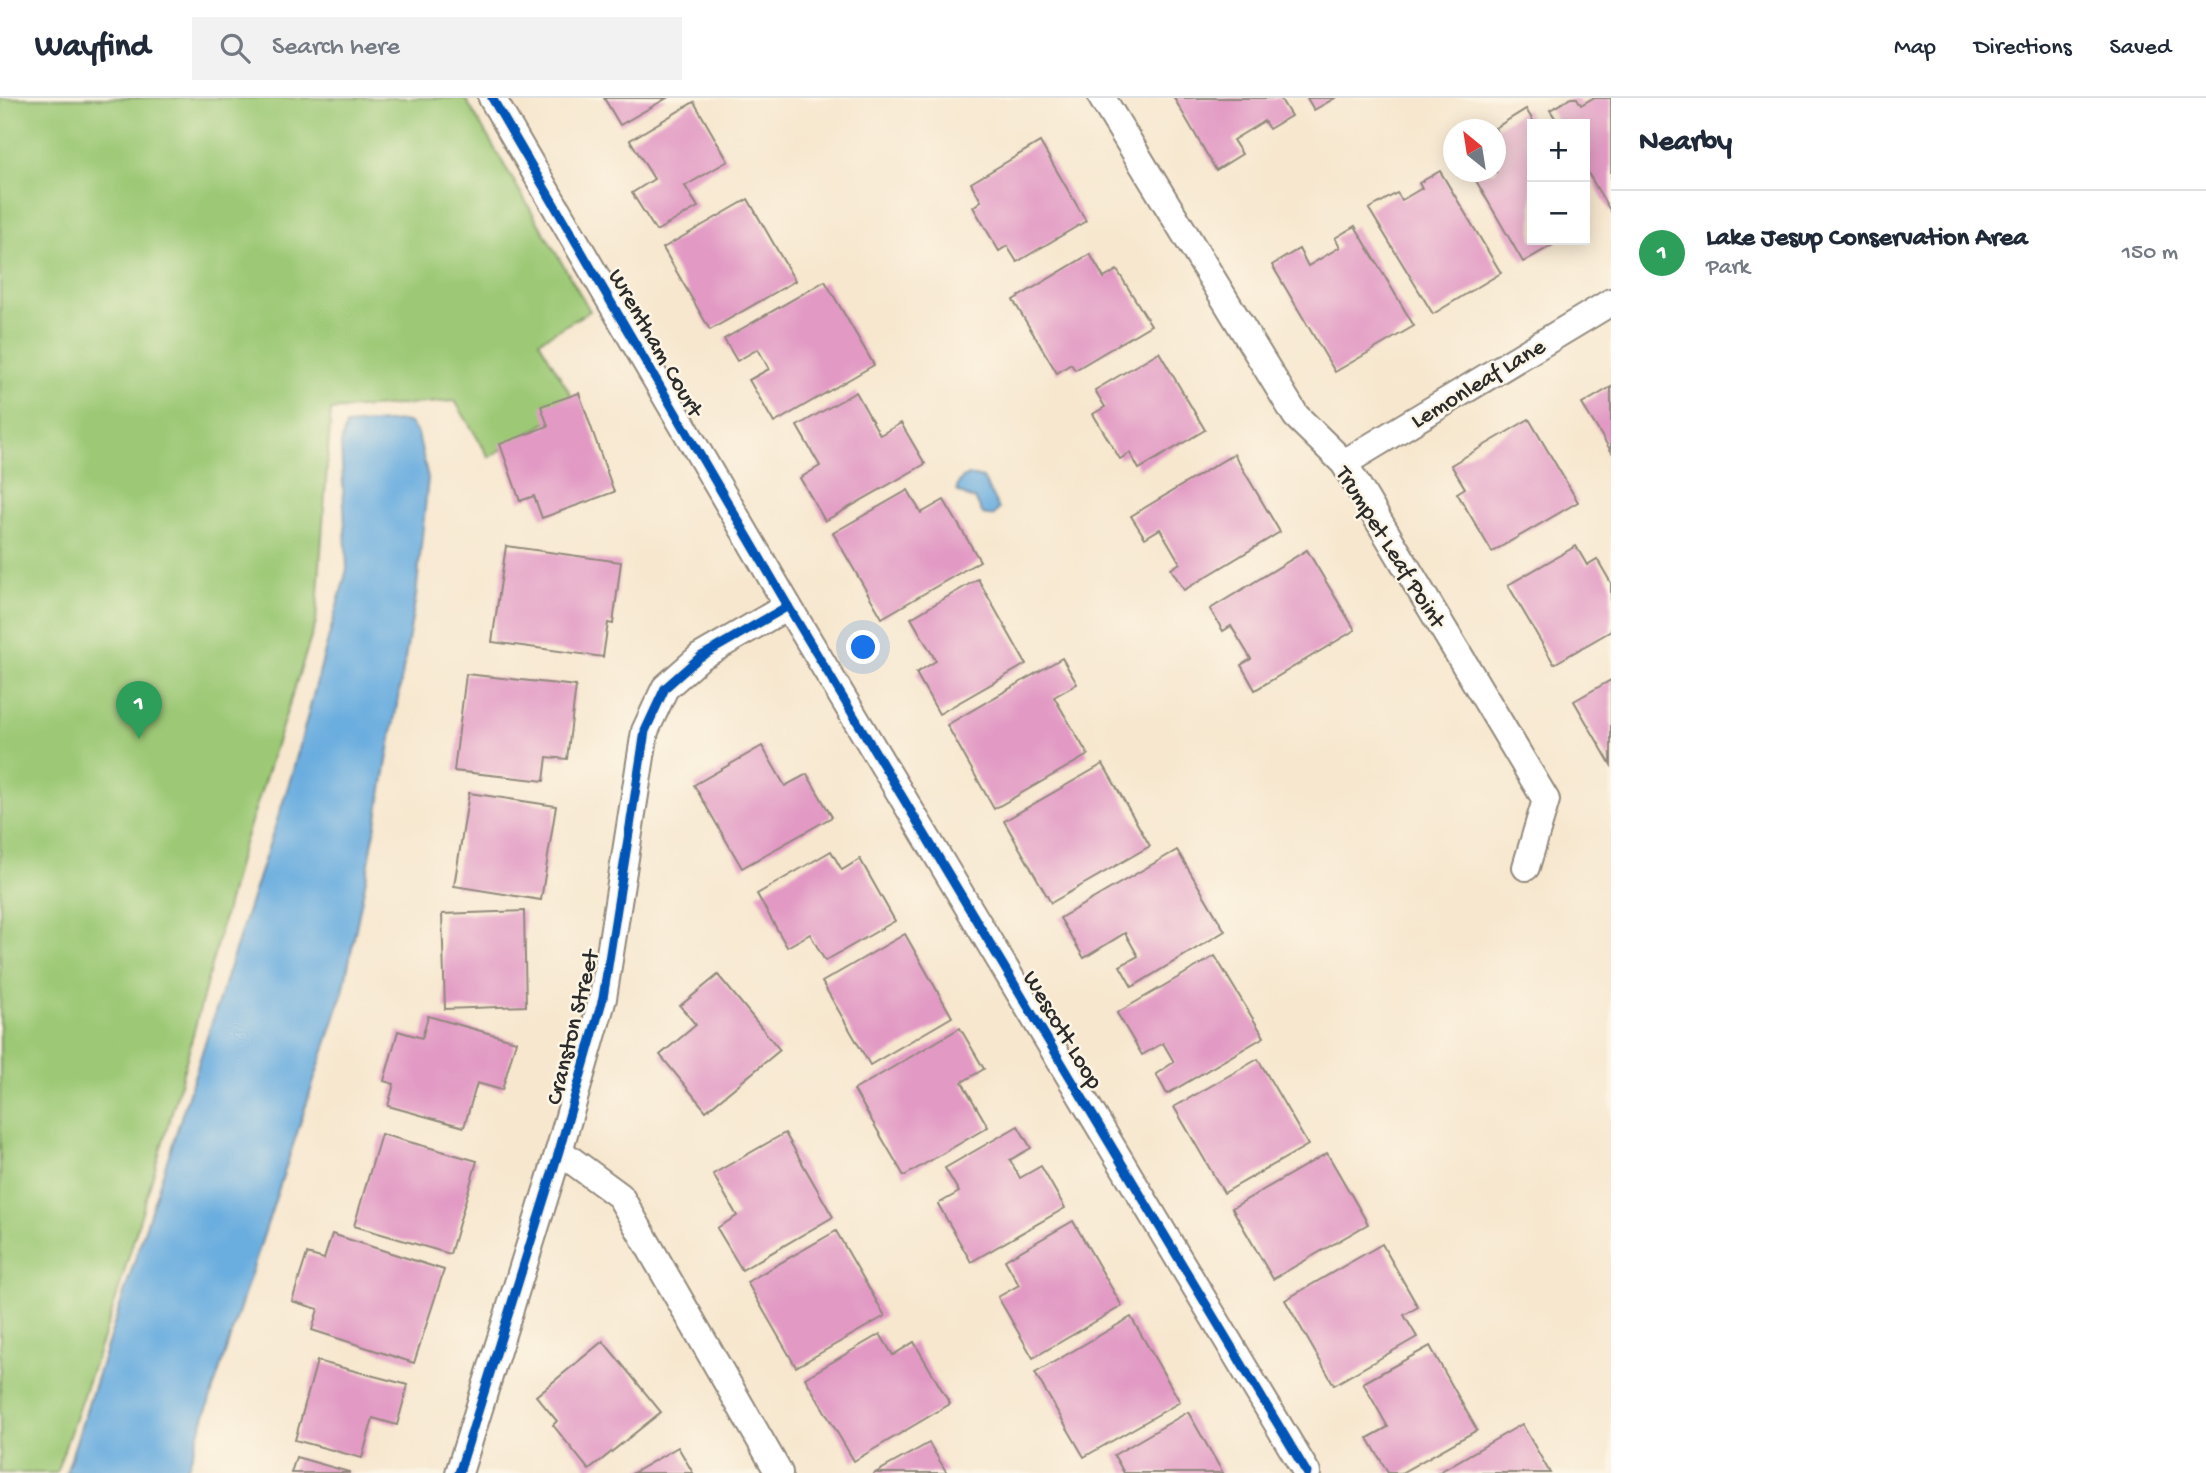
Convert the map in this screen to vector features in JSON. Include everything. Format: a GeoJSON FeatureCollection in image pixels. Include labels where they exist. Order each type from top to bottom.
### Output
{"type":"FeatureCollection","features":[{"type":"Feature","properties":{"kind":"street","name":"Wrentham Court"},"geometry":{"type":"LineString","coordinates":[[492,98],[789,606]]}},
{"type":"Feature","properties":{"kind":"street","name":"Trumpet Leaf Point"},"geometry":{"type":"LineString","coordinates":[[1102,98],[1296,416],[1344,463],[1546,800],[1526,867]]}},
{"type":"Feature","properties":{"kind":"street","name":"Lemonleaf Lane"},"geometry":{"type":"LineString","coordinates":[[1344,463],[1611,302]]}},
{"type":"Feature","properties":{"kind":"street","name":"Cranston Street"},"geometry":{"type":"LineString","coordinates":[[459,1473],[559,1151],[603,998],[645,731],[665,688],[700,657],[789,606]]}},
{"type":"Feature","properties":{"kind":"street","name":"Wescott Loop"},"geometry":{"type":"LineString","coordinates":[[789,606],[1307,1473]]}},
{"type":"Feature","properties":{"kind":"street"},"geometry":{"type":"LineString","coordinates":[[559,1151],[620,1196],[779,1473]]}},
{"type":"Feature","properties":{"kind":"green space"},"geometry":{"type":"Polygon","coordinates":[[[0,98],[465,98],[590,311],[539,341],[577,405],[489,457],[455,401],[331,410],[316,622],[240,856],[179,1088],[113,1309],[56,1473],[0,1473],[0,98]]]}},
{"type":"Feature","properties":{"kind":"water"},"geometry":{"type":"Polygon","coordinates":[[[403,421],[410,423],[418,434],[428,478],[416,596],[368,869],[343,992],[186,1473],[66,1473],[292,774],[347,569],[341,444],[346,425],[403,421]]]}},
{"type":"Feature","properties":{"kind":"water"},"geometry":{"type":"Polygon","coordinates":[[[969,475],[983,478],[999,509],[993,516],[983,514],[975,499],[957,491],[960,481],[969,475]]]}},
{"type":"Feature","properties":{"kind":"building"},"geometry":{"type":"Polygon","coordinates":[[[604,98],[667,98],[620,125],[604,98]]]}},
{"type":"Feature","properties":{"kind":"building"},"geometry":{"type":"Polygon","coordinates":[[[1174,98],[1280,98],[1291,116],[1269,129],[1264,121],[1233,140],[1242,154],[1216,170],[1174,98]]]}},
{"type":"Feature","properties":{"kind":"building"},"geometry":{"type":"Polygon","coordinates":[[[1307,98],[1335,98],[1314,110],[1307,98]]]}},
{"type":"Feature","properties":{"kind":"building"},"geometry":{"type":"Polygon","coordinates":[[[1571,98],[1577,98],[1581,105],[1593,98],[1611,98],[1611,212],[1590,176],[1590,119],[1556,119],[1550,110],[1571,98]]]}},
{"type":"Feature","properties":{"kind":"building"},"geometry":{"type":"Polygon","coordinates":[[[694,102],[728,161],[685,186],[698,207],[656,231],[632,193],[654,179],[630,140],[694,102]]]}},
{"type":"Feature","properties":{"kind":"building"},"geometry":{"type":"Polygon","coordinates":[[[1526,109],[1532,119],[1527,119],[1527,245],[1553,245],[1523,262],[1477,182],[1506,182],[1506,121],[1526,109]]]}},
{"type":"Feature","properties":{"kind":"building"},"geometry":{"type":"Polygon","coordinates":[[[1040,142],[1086,221],[1017,262],[1007,246],[999,251],[973,207],[981,201],[971,183],[1040,142]]]}},
{"type":"Feature","properties":{"kind":"building"},"geometry":{"type":"Polygon","coordinates":[[[1440,171],[1443,182],[1447,182],[1501,273],[1433,314],[1369,209],[1397,193],[1402,200],[1422,188],[1419,183],[1440,171]]]}},
{"type":"Feature","properties":{"kind":"building"},"geometry":{"type":"Polygon","coordinates":[[[748,199],[795,281],[710,330],[663,248],[748,199]]]}},
{"type":"Feature","properties":{"kind":"building"},"geometry":{"type":"Polygon","coordinates":[[[1355,226],[1414,326],[1335,372],[1272,265],[1299,249],[1308,266],[1340,247],[1335,238],[1355,226]]]}},
{"type":"Feature","properties":{"kind":"building"},"geometry":{"type":"Polygon","coordinates":[[[1090,254],[1104,278],[1117,270],[1151,325],[1075,370],[1071,364],[1057,373],[1013,300],[1090,254]]]}},
{"type":"Feature","properties":{"kind":"building"},"geometry":{"type":"Polygon","coordinates":[[[825,281],[874,365],[774,423],[749,380],[769,369],[758,349],[737,361],[724,339],[825,281]]]}},
{"type":"Feature","properties":{"kind":"building"},"geometry":{"type":"Polygon","coordinates":[[[1159,352],[1205,430],[1139,469],[1130,453],[1120,459],[1093,414],[1105,407],[1095,390],[1159,352]]]}},
{"type":"Feature","properties":{"kind":"building"},"geometry":{"type":"Polygon","coordinates":[[[1611,387],[1611,451],[1582,404],[1611,387]]]}},
{"type":"Feature","properties":{"kind":"building"},"geometry":{"type":"Polygon","coordinates":[[[856,392],[880,435],[901,423],[925,464],[825,521],[800,478],[820,466],[797,426],[856,392]]]}},
{"type":"Feature","properties":{"kind":"building"},"geometry":{"type":"Polygon","coordinates":[[[579,393],[614,492],[542,518],[534,496],[520,501],[500,444],[548,426],[541,406],[579,393]]]}},
{"type":"Feature","properties":{"kind":"building"},"geometry":{"type":"Polygon","coordinates":[[[1529,419],[1578,502],[1492,552],[1457,493],[1465,488],[1451,465],[1529,419]]]}},
{"type":"Feature","properties":{"kind":"building"},"geometry":{"type":"Polygon","coordinates":[[[1234,454],[1280,532],[1184,590],[1171,569],[1180,563],[1160,529],[1145,538],[1131,516],[1234,454]]]}},
{"type":"Feature","properties":{"kind":"building"},"geometry":{"type":"Polygon","coordinates":[[[908,490],[921,513],[944,500],[980,561],[882,618],[833,533],[908,490]]]}},
{"type":"Feature","properties":{"kind":"building"},"geometry":{"type":"Polygon","coordinates":[[[506,546],[621,562],[613,624],[608,623],[603,657],[492,642],[506,546]]]}},
{"type":"Feature","properties":{"kind":"building"},"geometry":{"type":"Polygon","coordinates":[[[1576,546],[1587,565],[1597,559],[1611,583],[1611,631],[1554,664],[1508,585],[1576,546]]]}},
{"type":"Feature","properties":{"kind":"building"},"geometry":{"type":"Polygon","coordinates":[[[1307,550],[1355,630],[1255,690],[1241,665],[1251,659],[1231,626],[1223,631],[1210,609],[1307,550]]]}},
{"type":"Feature","properties":{"kind":"building"},"geometry":{"type":"Polygon","coordinates":[[[978,579],[1026,664],[939,714],[916,673],[936,661],[911,618],[978,579]]]}},
{"type":"Feature","properties":{"kind":"building"},"geometry":{"type":"Polygon","coordinates":[[[1062,658],[1077,684],[1054,697],[1088,755],[994,809],[947,725],[1062,658]]]}},
{"type":"Feature","properties":{"kind":"building"},"geometry":{"type":"Polygon","coordinates":[[[466,674],[576,686],[567,759],[547,757],[544,781],[454,771],[466,674]]]}},
{"type":"Feature","properties":{"kind":"building"},"geometry":{"type":"Polygon","coordinates":[[[1611,680],[1611,765],[1574,701],[1611,680]]]}},
{"type":"Feature","properties":{"kind":"building"},"geometry":{"type":"Polygon","coordinates":[[[762,746],[785,786],[807,774],[832,817],[742,868],[694,785],[762,746]]]}},
{"type":"Feature","properties":{"kind":"building"},"geometry":{"type":"Polygon","coordinates":[[[1103,764],[1150,846],[1051,903],[1004,821],[1103,764]]]}},
{"type":"Feature","properties":{"kind":"building"},"geometry":{"type":"Polygon","coordinates":[[[469,793],[556,806],[541,900],[454,886],[469,793]]]}},
{"type":"Feature","properties":{"kind":"building"},"geometry":{"type":"Polygon","coordinates":[[[1177,850],[1225,931],[1132,987],[1120,966],[1138,956],[1125,933],[1084,958],[1060,918],[1177,850]]]}},
{"type":"Feature","properties":{"kind":"building"},"geometry":{"type":"Polygon","coordinates":[[[831,851],[842,870],[860,859],[895,921],[825,961],[810,934],[787,947],[757,894],[831,851]]]}},
{"type":"Feature","properties":{"kind":"building"},"geometry":{"type":"Polygon","coordinates":[[[524,911],[526,1006],[445,1009],[442,914],[524,911]]]}},
{"type":"Feature","properties":{"kind":"building"},"geometry":{"type":"Polygon","coordinates":[[[905,934],[952,1017],[870,1065],[822,982],[905,934]]]}},
{"type":"Feature","properties":{"kind":"building"},"geometry":{"type":"Polygon","coordinates":[[[1215,956],[1264,1037],[1167,1094],[1156,1074],[1174,1062],[1163,1043],[1142,1055],[1117,1013],[1215,956]]]}},
{"type":"Feature","properties":{"kind":"building"},"geometry":{"type":"Polygon","coordinates":[[[718,975],[780,1050],[706,1111],[660,1055],[696,1025],[680,1006],[718,975]]]}},
{"type":"Feature","properties":{"kind":"building"},"geometry":{"type":"Polygon","coordinates":[[[428,1016],[516,1041],[502,1090],[477,1083],[464,1127],[388,1106],[394,1084],[384,1081],[398,1031],[422,1038],[428,1016]]]}},
{"type":"Feature","properties":{"kind":"building"},"geometry":{"type":"Polygon","coordinates":[[[960,1028],[984,1069],[962,1082],[988,1127],[904,1176],[854,1090],[960,1028]]]}},
{"type":"Feature","properties":{"kind":"building"},"geometry":{"type":"Polygon","coordinates":[[[1258,1059],[1308,1145],[1224,1193],[1174,1107],[1258,1059]]]}},
{"type":"Feature","properties":{"kind":"building"},"geometry":{"type":"Polygon","coordinates":[[[1018,1126],[1031,1148],[1010,1160],[1020,1178],[1041,1166],[1065,1208],[971,1262],[938,1204],[959,1192],[945,1168],[1018,1126]]]}},
{"type":"Feature","properties":{"kind":"building"},"geometry":{"type":"Polygon","coordinates":[[[785,1133],[833,1217],[742,1270],[717,1228],[737,1216],[713,1174],[785,1133]]]}},
{"type":"Feature","properties":{"kind":"building"},"geometry":{"type":"Polygon","coordinates":[[[381,1134],[477,1161],[450,1254],[354,1226],[381,1134]]]}},
{"type":"Feature","properties":{"kind":"building"},"geometry":{"type":"Polygon","coordinates":[[[1327,1153],[1368,1224],[1273,1279],[1232,1208],[1327,1153]]]}},
{"type":"Feature","properties":{"kind":"building"},"geometry":{"type":"Polygon","coordinates":[[[1073,1221],[1122,1306],[1033,1358],[998,1297],[1019,1285],[1005,1260],[1073,1221]]]}},
{"type":"Feature","properties":{"kind":"building"},"geometry":{"type":"Polygon","coordinates":[[[836,1231],[885,1316],[796,1367],[747,1282],[836,1231]]]}},
{"type":"Feature","properties":{"kind":"building"},"geometry":{"type":"Polygon","coordinates":[[[332,1234],[444,1270],[414,1363],[312,1330],[318,1309],[292,1301],[307,1254],[324,1259],[332,1234]]]}},
{"type":"Feature","properties":{"kind":"building"},"geometry":{"type":"Polygon","coordinates":[[[1382,1244],[1418,1307],[1404,1315],[1417,1337],[1334,1385],[1285,1300],[1382,1244]]]}},
{"type":"Feature","properties":{"kind":"building"},"geometry":{"type":"Polygon","coordinates":[[[1131,1317],[1180,1402],[1084,1457],[1035,1373],[1131,1317]]]}},
{"type":"Feature","properties":{"kind":"building"},"geometry":{"type":"Polygon","coordinates":[[[880,1334],[893,1355],[914,1342],[950,1404],[854,1461],[805,1378],[880,1334]]]}},
{"type":"Feature","properties":{"kind":"building"},"geometry":{"type":"Polygon","coordinates":[[[603,1341],[661,1412],[589,1470],[553,1425],[557,1421],[536,1396],[603,1341]]]}},
{"type":"Feature","properties":{"kind":"building"},"geometry":{"type":"Polygon","coordinates":[[[1430,1346],[1477,1430],[1401,1473],[1388,1473],[1368,1438],[1388,1427],[1363,1383],[1430,1346]]]}},
{"type":"Feature","properties":{"kind":"building"},"geometry":{"type":"Polygon","coordinates":[[[317,1361],[408,1385],[397,1425],[373,1418],[362,1458],[295,1440],[317,1361]]]}},
{"type":"Feature","properties":{"kind":"building"},"geometry":{"type":"Polygon","coordinates":[[[1188,1412],[1223,1473],[1124,1473],[1114,1455],[1188,1412]]]}},
{"type":"Feature","properties":{"kind":"building"},"geometry":{"type":"Polygon","coordinates":[[[1522,1424],[1550,1473],[1438,1473],[1522,1424]]]}},
{"type":"Feature","properties":{"kind":"building"},"geometry":{"type":"Polygon","coordinates":[[[929,1443],[947,1473],[875,1473],[929,1443]]]}},
{"type":"Feature","properties":{"kind":"building"},"geometry":{"type":"Polygon","coordinates":[[[678,1447],[693,1473],[633,1473],[678,1447]]]}},
{"type":"Feature","properties":{"kind":"building"},"geometry":{"type":"Polygon","coordinates":[[[296,1457],[349,1472],[349,1473],[291,1473],[296,1457]]]}},
{"type":"Feature","properties":{"kind":"cycle path"},"geometry":{"type":"LineString","coordinates":[[492,98],[788,606],[1307,1473]]}},
{"type":"Feature","properties":{"kind":"cycle path"},"geometry":{"type":"LineString","coordinates":[[459,1473],[559,1151],[603,998],[645,731],[665,688],[700,657],[788,606]]}},
{"type":"Feature","properties":{"kind":"place","name":"Lake Jesup Conservation Area"},"geometry":{"type":"Point","coordinates":[139,739]}}]}
